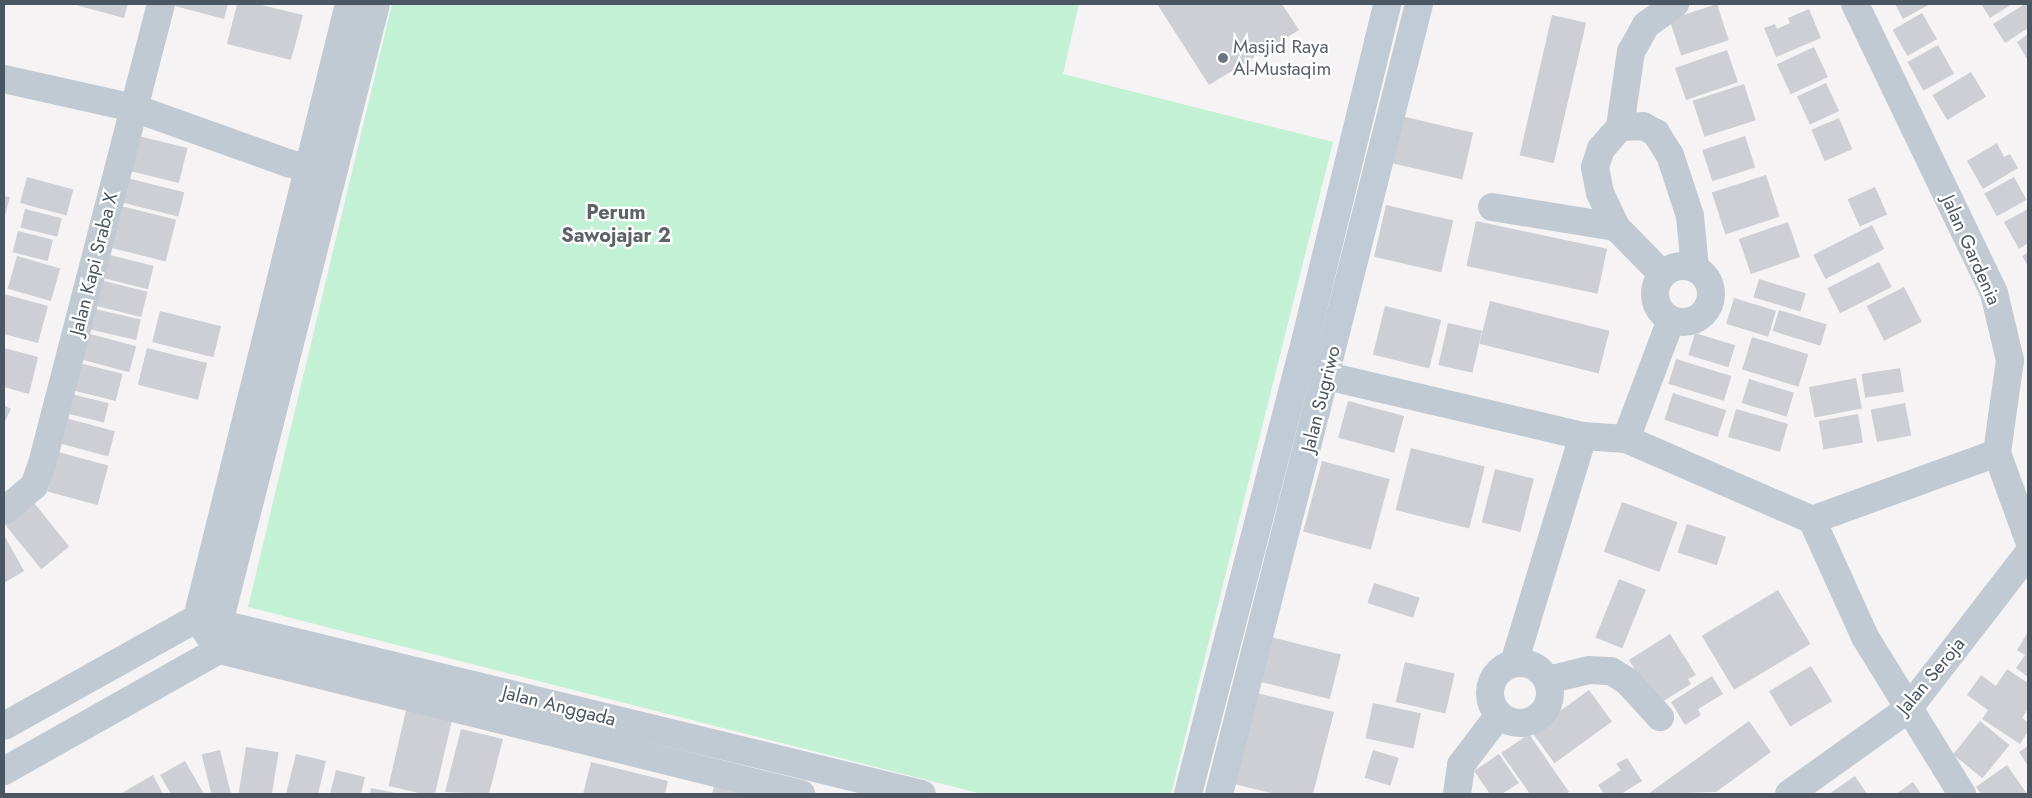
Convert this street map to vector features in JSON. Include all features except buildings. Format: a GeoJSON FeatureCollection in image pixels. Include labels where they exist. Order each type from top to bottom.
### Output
{"type":"FeatureCollection","features":[{"type":"Feature","properties":{"kind":"street","name":"Jalan Kapi Sraba X"},"geometry":{"type":"LineString","coordinates":[[4,511],[34,486],[42,464],[161,4]]}},
{"type":"Feature","properties":{"kind":"street"},"geometry":{"type":"LineString","coordinates":[[4,771],[218,650],[208,621],[320,172],[349,4]]}},
{"type":"Feature","properties":{"kind":"street"},"geometry":{"type":"LineString","coordinates":[[320,172],[376,4]]}},
{"type":"Feature","properties":{"kind":"street","name":"Jalan Sugriwo"},"geometry":{"type":"LineString","coordinates":[[1188,794],[1302,354],[1388,4]]}},
{"type":"Feature","properties":{"kind":"street","name":"Jalan Sugriwo"},"geometry":{"type":"LineString","coordinates":[[1219,794],[1327,376],[1419,4]]}},
{"type":"Feature","properties":{"kind":"street"},"geometry":{"type":"LineString","coordinates":[[1662,274],[1616,227],[1600,193],[1595,167],[1601,150],[1620,127],[1631,52],[1646,25],[1675,4]]}},
{"type":"Feature","properties":{"kind":"street","name":"Jalan Gardenia"},"geometry":{"type":"LineString","coordinates":[[1855,4],[1994,294],[2010,360],[1997,453],[2028,538]]}},
{"type":"Feature","properties":{"kind":"street"},"geometry":{"type":"LineString","coordinates":[[4,79],[134,108],[320,172]]}},
{"type":"Feature","properties":{"kind":"street"},"geometry":{"type":"LineString","coordinates":[[1620,127],[1643,126],[1656,133],[1670,155],[1690,216],[1696,268]]}},
{"type":"Feature","properties":{"kind":"street"},"geometry":{"type":"LineString","coordinates":[[1492,208],[1616,227]]}},
{"type":"Feature","properties":{"kind":"street"},"geometry":{"type":"LineString","coordinates":[[1678,266],[1696,268],[1706,276],[1711,287],[1711,300],[1706,311],[1696,320],[1684,322],[1671,320],[1658,308],[1655,290],[1662,274],[1678,266]]}},
{"type":"Feature","properties":{"kind":"street"},"geometry":{"type":"LineString","coordinates":[[1626,439],[1671,320]]}},
{"type":"Feature","properties":{"kind":"street"},"geometry":{"type":"LineString","coordinates":[[1302,354],[1327,376],[1583,436],[1626,439],[1812,520],[1865,637],[1962,794]]}},
{"type":"Feature","properties":{"kind":"street"},"geometry":{"type":"LineString","coordinates":[[1514,663],[1583,436]]}},
{"type":"Feature","properties":{"kind":"street"},"geometry":{"type":"LineString","coordinates":[[1812,520],[1997,453]]}},
{"type":"Feature","properties":{"kind":"street","name":"Jalan Seroja"},"geometry":{"type":"LineString","coordinates":[[1789,794],[1908,709],[2028,554]]}},
{"type":"Feature","properties":{"kind":"street"},"geometry":{"type":"LineString","coordinates":[[4,726],[208,621]]}},
{"type":"Feature","properties":{"kind":"street","name":"Jalan Anggada"},"geometry":{"type":"LineString","coordinates":[[208,621],[922,794]]}},
{"type":"Feature","properties":{"kind":"street","name":"Jalan Anggada"},"geometry":{"type":"LineString","coordinates":[[218,650],[801,794]]}},
{"type":"Feature","properties":{"kind":"street"},"geometry":{"type":"LineString","coordinates":[[1514,663],[1527,663],[1539,669],[1548,680],[1550,696],[1544,712],[1530,722],[1513,723],[1498,716],[1490,701],[1490,684],[1499,670],[1514,663]]}},
{"type":"Feature","properties":{"kind":"street"},"geometry":{"type":"LineString","coordinates":[[1548,680],[1589,670],[1611,671],[1627,681],[1660,717]]}},
{"type":"Feature","properties":{"kind":"street"},"geometry":{"type":"LineString","coordinates":[[1457,794],[1461,765],[1498,716]]}},
{"type":"Feature","properties":{"kind":"green space"},"geometry":{"type":"Polygon","coordinates":[[[392,4],[1079,4],[1063,74],[1333,142],[1171,794],[982,794],[248,607],[392,4]]]}},
{"type":"Feature","properties":{"kind":"place","name":"Masjid Raya Al-Mustaqim"},"geometry":{"type":"Point","coordinates":[1223,58]}},
{"type":"Feature","properties":{"kind":"district","name":"Perum Sawojajar 2"},"geometry":{"type":"Point","coordinates":[616,224]}}]}
